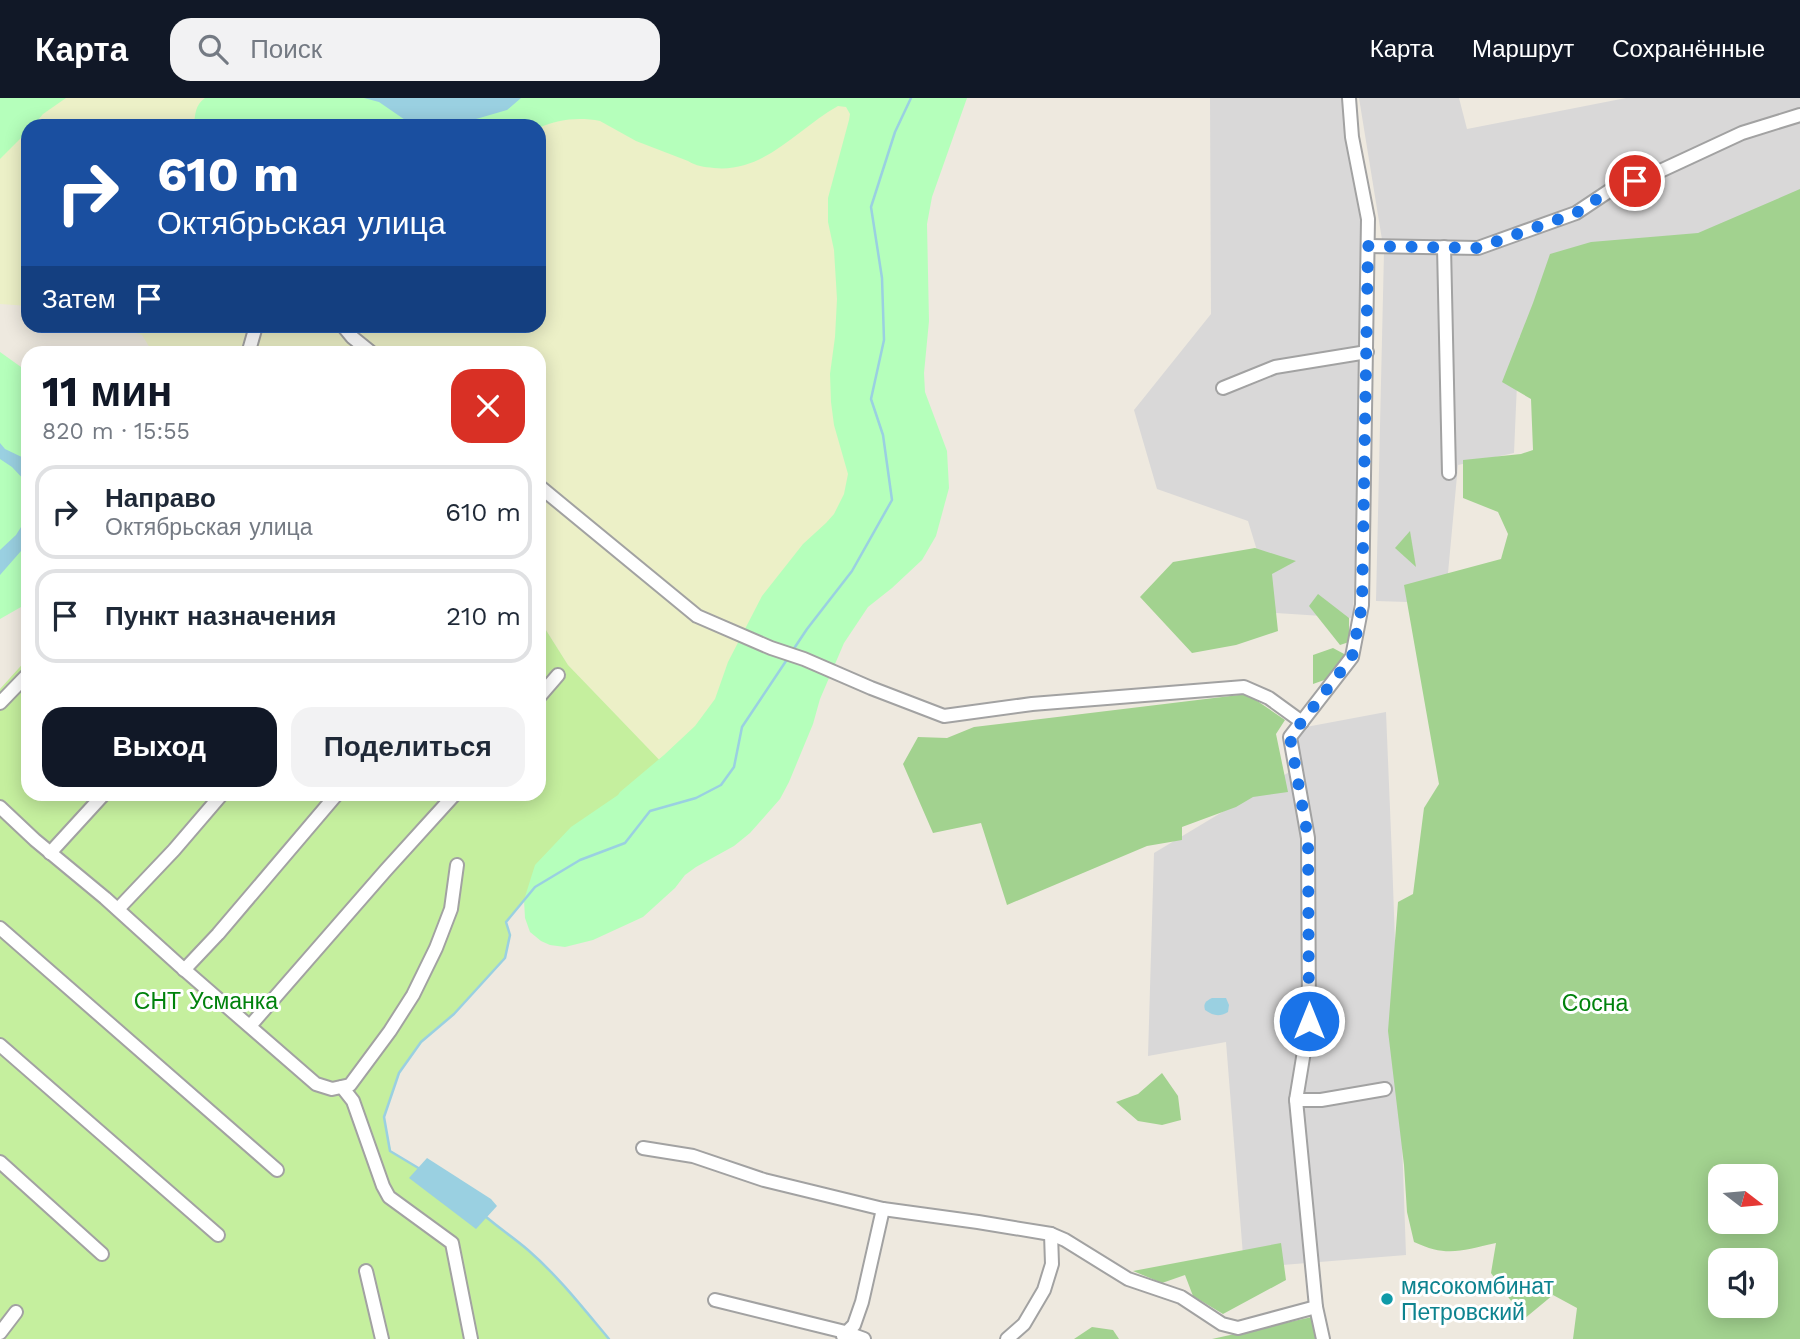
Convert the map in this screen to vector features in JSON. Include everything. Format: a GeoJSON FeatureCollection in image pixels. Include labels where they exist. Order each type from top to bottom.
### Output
{"type":"FeatureCollection","features":[{"type":"Feature","properties":{"kind":"street"},"geometry":{"type":"LineString","coordinates":[[1324,1339],[1316,1307],[1296,1100],[1309,1021],[1308,838],[1290,737],[1352,657],[1362,605],[1368,219],[1352,137],[1349,98]]}},
{"type":"Feature","properties":{"kind":"street"},"geometry":{"type":"LineString","coordinates":[[1368,246],[1478,248],[1576,213],[1612,189],[1658,172],[1742,133],[1800,115]]}},
{"type":"Feature","properties":{"kind":"street"},"geometry":{"type":"LineString","coordinates":[[1444,247],[1449,473]]}},
{"type":"Feature","properties":{"kind":"street"},"geometry":{"type":"LineString","coordinates":[[349,333],[363,346]]}},
{"type":"Feature","properties":{"kind":"street"},"geometry":{"type":"LineString","coordinates":[[1223,388],[1275,367],[1367,352]]}},
{"type":"Feature","properties":{"kind":"street"},"geometry":{"type":"LineString","coordinates":[[546,492],[698,616],[771,648],[944,716],[1032,704],[1244,687],[1269,698],[1302,722]]}},
{"type":"Feature","properties":{"kind":"street"},"geometry":{"type":"LineString","coordinates":[[546,689],[558,676]]}},
{"type":"Feature","properties":{"kind":"street"},"geometry":{"type":"LineString","coordinates":[[0,703],[21,681]]}},
{"type":"Feature","properties":{"kind":"street"},"geometry":{"type":"LineString","coordinates":[[50,853],[98,801]]}},
{"type":"Feature","properties":{"kind":"street"},"geometry":{"type":"LineString","coordinates":[[118,909],[216,801]]}},
{"type":"Feature","properties":{"kind":"street"},"geometry":{"type":"LineString","coordinates":[[184,970],[331,801]]}},
{"type":"Feature","properties":{"kind":"street"},"geometry":{"type":"LineString","coordinates":[[250,1026],[449,801]]}},
{"type":"Feature","properties":{"kind":"street"},"geometry":{"type":"LineString","coordinates":[[0,807],[316,1084],[332,1089],[351,1085],[413,995],[451,909],[457,865]]}},
{"type":"Feature","properties":{"kind":"street"},"geometry":{"type":"LineString","coordinates":[[0,928],[277,1171]]}},
{"type":"Feature","properties":{"kind":"street"},"geometry":{"type":"LineString","coordinates":[[0,1045],[218,1236]]}},
{"type":"Feature","properties":{"kind":"street"},"geometry":{"type":"LineString","coordinates":[[342,1087],[353,1101],[374,1163],[389,1197],[452,1243],[471,1339]]}},
{"type":"Feature","properties":{"kind":"street"},"geometry":{"type":"LineString","coordinates":[[1296,1100],[1321,1100],[1385,1089]]}},
{"type":"Feature","properties":{"kind":"street"},"geometry":{"type":"LineString","coordinates":[[643,1148],[693,1156],[764,1180],[883,1209],[1051,1234],[1128,1279],[1181,1297],[1222,1324],[1238,1328],[1316,1307]]}},
{"type":"Feature","properties":{"kind":"street"},"geometry":{"type":"LineString","coordinates":[[0,1162],[102,1254]]}},
{"type":"Feature","properties":{"kind":"street"},"geometry":{"type":"LineString","coordinates":[[843,1336],[854,1325],[862,1302],[883,1209]]}},
{"type":"Feature","properties":{"kind":"street"},"geometry":{"type":"LineString","coordinates":[[1007,1339],[1024,1324],[1044,1290],[1052,1264],[1051,1234]]}},
{"type":"Feature","properties":{"kind":"street"},"geometry":{"type":"LineString","coordinates":[[366,1271],[382,1339]]}},
{"type":"Feature","properties":{"kind":"street"},"geometry":{"type":"LineString","coordinates":[[715,1300],[843,1336],[864,1339]]}},
{"type":"Feature","properties":{"kind":"street"},"geometry":{"type":"LineString","coordinates":[[0,1333],[16,1312]]}},
{"type":"Feature","properties":{"kind":"shaded area"},"geometry":{"type":"Polygon","coordinates":[[[1210,98],[1349,98],[1365,266],[1353,618],[1276,613],[1248,521],[1157,489],[1134,410],[1211,314],[1210,98]]]}},
{"type":"Feature","properties":{"kind":"shaded area"},"geometry":{"type":"Polygon","coordinates":[[[1359,98],[1459,98],[1467,129],[1626,98],[1800,98],[1800,193],[1519,337],[1514,453],[1458,465],[1447,584],[1439,603],[1376,601],[1384,252],[1359,98]]]}},
{"type":"Feature","properties":{"kind":"shaded area"},"geometry":{"type":"Polygon","coordinates":[[[1386,712],[1406,1255],[1244,1268],[1226,1042],[1148,1056],[1154,853],[1291,771],[1290,730],[1386,712]]]}},
{"type":"Feature","properties":{"kind":"green space"},"geometry":{"type":"Polygon","coordinates":[[[0,98],[66,98],[39,119],[21,119],[21,138],[0,159],[0,98]]]}},
{"type":"Feature","properties":{"kind":"green space"},"geometry":{"type":"Polygon","coordinates":[[[35,98],[292,98],[310,119],[21,119],[21,306],[0,304],[0,128],[35,98]]]}},
{"type":"Feature","properties":{"kind":"green space"},"geometry":{"type":"Polygon","coordinates":[[[205,98],[967,98],[932,197],[927,224],[929,321],[925,392],[947,451],[949,488],[936,536],[922,560],[868,607],[844,643],[780,799],[750,833],[734,846],[685,875],[675,888],[643,917],[593,940],[565,947],[550,945],[530,932],[525,918],[524,900],[535,865],[571,827],[618,795],[695,726],[715,699],[728,662],[762,596],[803,544],[834,514],[844,494],[848,474],[834,425],[831,402],[830,374],[837,299],[834,250],[828,222],[828,198],[850,114],[846,107],[838,106],[780,147],[749,164],[714,168],[694,164],[636,141],[600,121],[576,119],[546,125],[546,119],[195,119],[197,107],[205,98]]]}},
{"type":"Feature","properties":{"kind":"green space"},"geometry":{"type":"Polygon","coordinates":[[[537,98],[794,101],[886,98],[869,461],[682,784],[568,665],[546,630],[546,346],[149,346],[142,335],[136,333],[546,333],[546,119],[538,119],[537,98]]]}},
{"type":"Feature","properties":{"kind":"green space","name":"Сосна"},"geometry":{"type":"Polygon","coordinates":[[[1800,189],[1800,1339],[1573,1339],[1577,1308],[1553,1295],[1524,1319],[1491,1273],[1496,1243],[1455,1251],[1426,1247],[1414,1242],[1407,1212],[1388,1031],[1398,902],[1413,894],[1424,808],[1439,784],[1404,585],[1501,559],[1508,534],[1498,512],[1463,498],[1463,460],[1521,454],[1533,450],[1531,399],[1502,382],[1550,254],[1591,242],[1698,233],[1800,189]]]}},
{"type":"Feature","properties":{"kind":"green space"},"geometry":{"type":"Polygon","coordinates":[[[0,352],[21,367],[21,607],[0,619],[0,352]]]}},
{"type":"Feature","properties":{"kind":"green space"},"geometry":{"type":"Polygon","coordinates":[[[1410,531],[1416,567],[1395,548],[1410,531]]]}},
{"type":"Feature","properties":{"kind":"green space"},"geometry":{"type":"Polygon","coordinates":[[[1255,548],[1296,561],[1272,574],[1278,631],[1236,645],[1192,653],[1140,597],[1173,562],[1255,548]]]}},
{"type":"Feature","properties":{"kind":"green space"},"geometry":{"type":"Polygon","coordinates":[[[1318,594],[1349,618],[1349,642],[1340,645],[1309,606],[1318,594]]]}},
{"type":"Feature","properties":{"kind":"green space","name":"СНТ Усманка"},"geometry":{"type":"Polygon","coordinates":[[[546,630],[568,665],[696,798],[535,887],[506,922],[510,935],[505,958],[454,1014],[421,1042],[399,1073],[384,1117],[391,1151],[437,1179],[527,1249],[558,1279],[609,1339],[0,1339],[0,689],[21,666],[21,801],[546,801],[546,630]]]}},
{"type":"Feature","properties":{"kind":"green space"},"geometry":{"type":"Polygon","coordinates":[[[1333,648],[1346,655],[1330,678],[1313,684],[1313,655],[1333,648]]]}},
{"type":"Feature","properties":{"kind":"green space"},"geometry":{"type":"Polygon","coordinates":[[[1247,694],[1285,720],[1276,734],[1288,792],[1253,797],[1236,807],[1182,827],[1182,840],[1147,846],[1007,905],[981,823],[933,833],[903,764],[918,737],[947,738],[974,727],[1247,694]]]}},
{"type":"Feature","properties":{"kind":"green space"},"geometry":{"type":"Polygon","coordinates":[[[1162,1073],[1178,1096],[1181,1120],[1162,1125],[1138,1121],[1116,1102],[1138,1094],[1162,1073]]]}},
{"type":"Feature","properties":{"kind":"green space"},"geometry":{"type":"Polygon","coordinates":[[[1281,1243],[1286,1280],[1223,1314],[1193,1296],[1185,1275],[1162,1283],[1133,1271],[1281,1243]]]}},
{"type":"Feature","properties":{"kind":"green space"},"geometry":{"type":"Polygon","coordinates":[[[1312,1317],[1317,1339],[1212,1339],[1312,1317]]]}},
{"type":"Feature","properties":{"kind":"green space"},"geometry":{"type":"Polygon","coordinates":[[[1092,1327],[1113,1330],[1119,1339],[1074,1339],[1092,1327]]]}},
{"type":"Feature","properties":{"kind":"water"},"geometry":{"type":"Polygon","coordinates":[[[364,98],[521,98],[507,110],[476,119],[404,119],[379,102],[364,98]]]}},
{"type":"Feature","properties":{"kind":"water"},"geometry":{"type":"Polygon","coordinates":[[[0,443],[5,449],[21,457],[21,477],[12,467],[0,459],[0,443]]]}},
{"type":"Feature","properties":{"kind":"water"},"geometry":{"type":"Polygon","coordinates":[[[21,527],[21,551],[0,575],[0,550],[21,527]]]}},
{"type":"Feature","properties":{"kind":"water"},"geometry":{"type":"Polygon","coordinates":[[[1212,998],[1226,998],[1228,1012],[1216,1015],[1205,1010],[1205,1002],[1212,998]]]}},
{"type":"Feature","properties":{"kind":"water"},"geometry":{"type":"Polygon","coordinates":[[[427,1158],[491,1199],[497,1206],[476,1229],[409,1178],[427,1158]]]}},
{"type":"Feature","properties":{"kind":"waterway"},"geometry":{"type":"LineString","coordinates":[[793,650],[852,571],[892,500],[883,435],[871,399],[884,340],[882,278],[871,207],[895,132],[911,98]]}},
{"type":"Feature","properties":{"kind":"waterway"},"geometry":{"type":"LineString","coordinates":[[420,1169],[390,1151],[384,1117],[399,1073],[421,1042],[454,1014],[505,958],[510,935],[506,922],[535,887],[580,860],[625,843],[650,811],[696,798],[721,785],[734,767],[742,727],[788,658]]}},
{"type":"Feature","properties":{"kind":"waterway"},"geometry":{"type":"LineString","coordinates":[[485,1216],[550,1271],[609,1339]]}},
{"type":"Feature","properties":{"kind":"place","name":"мясокомбинат Петровский"},"geometry":{"type":"Point","coordinates":[1387,1299]}},
{"type":"Feature","properties":{"kind":"route"},"geometry":{"type":"LineString","coordinates":[[1309,1021],[1308,838],[1290,737],[1352,657],[1362,605],[1368,246],[1478,248],[1576,213],[1612,189],[1635,181]]}}]}
